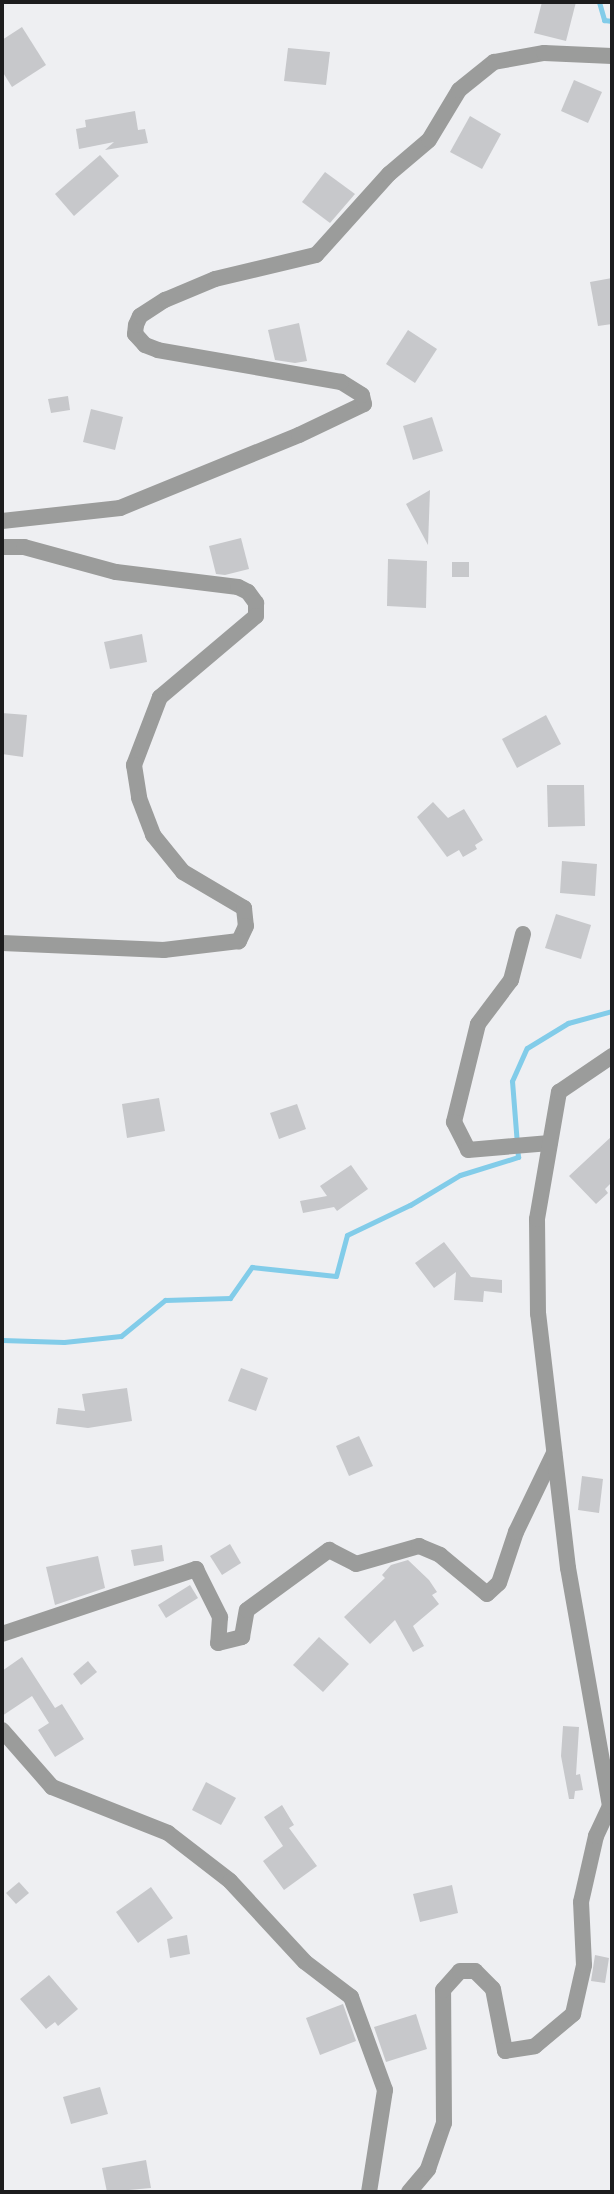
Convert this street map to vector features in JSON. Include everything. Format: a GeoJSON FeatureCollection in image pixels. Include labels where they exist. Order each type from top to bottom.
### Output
{"type":"FeatureCollection","features":[{"type":"Feature","properties":{"kind":"street"},"geometry":{"type":"LineString","coordinates":[[2,521],[120,508],[299,435],[364,404],[362,395],[341,382],[158,350],[145,345],[135,334],[136,325],[140,316],[165,300],[215,279],[316,255],[388,174],[429,140],[459,90],[494,62],[544,53],[612,56]]}},
{"type":"Feature","properties":{"kind":"street"},"geometry":{"type":"LineString","coordinates":[[2,547],[24,547],[116,572],[238,587],[248,592],[257,603],[256,616],[160,697],[134,765],[139,799],[153,835],[183,872],[244,908],[246,926],[239,941],[164,950],[2,943]]}},
{"type":"Feature","properties":{"kind":"street"},"geometry":{"type":"LineString","coordinates":[[523,934],[512,981],[478,1024],[454,1122],[468,1150],[550,1143]]}},
{"type":"Feature","properties":{"kind":"street"},"geometry":{"type":"LineString","coordinates":[[409,2192],[428,2169],[444,2123],[443,1990],[460,1970],[475,1970],[493,1989],[505,2051],[535,2046],[573,2014],[584,1965],[581,1902],[596,1836],[610,1806],[568,1568],[538,1314],[537,1219],[559,1092],[612,1056]]}},
{"type":"Feature","properties":{"kind":"street"},"geometry":{"type":"LineString","coordinates":[[2,1634],[197,1569],[220,1617],[218,1643],[242,1637],[247,1610],[329,1550],[356,1564],[419,1546],[440,1555],[487,1594],[499,1583],[516,1532],[554,1453]]}},
{"type":"Feature","properties":{"kind":"street"},"geometry":{"type":"LineString","coordinates":[[2,1730],[52,1787],[168,1833],[179,1841],[230,1881],[305,1962],[351,1997],[385,2090],[369,2192]]}},
{"type":"Feature","properties":{"kind":"building"},"geometry":{"type":"Polygon","coordinates":[[[542,2],[576,2],[566,41],[534,33],[542,2]]]}},
{"type":"Feature","properties":{"kind":"building"},"geometry":{"type":"Polygon","coordinates":[[[22,27],[46,65],[12,87],[2,71],[2,40],[22,27]]]}},
{"type":"Feature","properties":{"kind":"building"},"geometry":{"type":"Polygon","coordinates":[[[288,48],[330,52],[326,85],[284,81],[288,48]]]}},
{"type":"Feature","properties":{"kind":"building"},"geometry":{"type":"Polygon","coordinates":[[[574,80],[602,92],[588,123],[561,111],[574,80]]]}},
{"type":"Feature","properties":{"kind":"building"},"geometry":{"type":"Polygon","coordinates":[[[135,111],[138,130],[145,129],[148,143],[105,150],[114,142],[79,149],[76,129],[86,127],[85,120],[135,111]]]}},
{"type":"Feature","properties":{"kind":"building"},"geometry":{"type":"Polygon","coordinates":[[[470,116],[501,134],[482,169],[450,152],[470,116]]]}},
{"type":"Feature","properties":{"kind":"building"},"geometry":{"type":"Polygon","coordinates":[[[100,155],[119,176],[74,216],[55,194],[100,155]]]}},
{"type":"Feature","properties":{"kind":"building"},"geometry":{"type":"Polygon","coordinates":[[[325,172],[355,194],[330,223],[302,202],[325,172]]]}},
{"type":"Feature","properties":{"kind":"building"},"geometry":{"type":"Polygon","coordinates":[[[612,278],[612,324],[598,326],[590,282],[612,278]]]}},
{"type":"Feature","properties":{"kind":"building"},"geometry":{"type":"Polygon","coordinates":[[[299,323],[307,361],[295,363],[275,360],[268,330],[299,323]]]}},
{"type":"Feature","properties":{"kind":"building"},"geometry":{"type":"Polygon","coordinates":[[[408,330],[437,349],[415,383],[386,364],[408,330]]]}},
{"type":"Feature","properties":{"kind":"building"},"geometry":{"type":"Polygon","coordinates":[[[68,396],[70,410],[51,413],[48,399],[68,396]]]}},
{"type":"Feature","properties":{"kind":"building"},"geometry":{"type":"Polygon","coordinates":[[[91,409],[123,417],[115,450],[83,442],[91,409]]]}},
{"type":"Feature","properties":{"kind":"building"},"geometry":{"type":"Polygon","coordinates":[[[432,417],[443,451],[413,460],[403,426],[432,417]]]}},
{"type":"Feature","properties":{"kind":"building"},"geometry":{"type":"Polygon","coordinates":[[[430,490],[428,545],[406,504],[430,490]]]}},
{"type":"Feature","properties":{"kind":"building"},"geometry":{"type":"Polygon","coordinates":[[[241,538],[249,569],[225,575],[216,574],[209,546],[241,538]]]}},
{"type":"Feature","properties":{"kind":"building"},"geometry":{"type":"Polygon","coordinates":[[[388,559],[427,561],[426,608],[387,606],[388,559]]]}},
{"type":"Feature","properties":{"kind":"building"},"geometry":{"type":"Polygon","coordinates":[[[452,562],[469,562],[469,577],[452,577],[452,562]]]}},
{"type":"Feature","properties":{"kind":"building"},"geometry":{"type":"Polygon","coordinates":[[[142,634],[147,662],[110,669],[104,642],[142,634]]]}},
{"type":"Feature","properties":{"kind":"building"},"geometry":{"type":"Polygon","coordinates":[[[2,713],[27,715],[23,757],[2,754],[2,713]]]}},
{"type":"Feature","properties":{"kind":"building"},"geometry":{"type":"Polygon","coordinates":[[[546,715],[561,744],[517,768],[502,739],[546,715]]]}},
{"type":"Feature","properties":{"kind":"building"},"geometry":{"type":"Polygon","coordinates":[[[547,785],[584,785],[585,826],[548,827],[547,785]]]}},
{"type":"Feature","properties":{"kind":"building"},"geometry":{"type":"Polygon","coordinates":[[[433,802],[448,818],[464,809],[483,840],[475,845],[477,849],[463,857],[459,850],[447,857],[417,817],[433,802]]]}},
{"type":"Feature","properties":{"kind":"building"},"geometry":{"type":"Polygon","coordinates":[[[562,861],[597,864],[595,896],[560,893],[562,861]]]}},
{"type":"Feature","properties":{"kind":"building"},"geometry":{"type":"Polygon","coordinates":[[[556,914],[591,925],[581,959],[545,948],[556,914]]]}},
{"type":"Feature","properties":{"kind":"building"},"geometry":{"type":"Polygon","coordinates":[[[159,1098],[165,1131],[127,1138],[122,1104],[159,1098]]]}},
{"type":"Feature","properties":{"kind":"building"},"geometry":{"type":"Polygon","coordinates":[[[297,1104],[306,1129],[279,1139],[270,1113],[297,1104]]]}},
{"type":"Feature","properties":{"kind":"building"},"geometry":{"type":"Polygon","coordinates":[[[612,1136],[612,1182],[605,1189],[608,1193],[596,1204],[569,1176],[612,1136]]]}},
{"type":"Feature","properties":{"kind":"building"},"geometry":{"type":"Polygon","coordinates":[[[351,1165],[368,1189],[337,1211],[334,1207],[303,1213],[300,1201],[327,1196],[320,1186],[351,1165]]]}},
{"type":"Feature","properties":{"kind":"building"},"geometry":{"type":"Polygon","coordinates":[[[444,1242],[471,1277],[502,1280],[502,1293],[484,1291],[483,1302],[454,1300],[456,1272],[434,1288],[415,1263],[444,1242]]]}},
{"type":"Feature","properties":{"kind":"building"},"geometry":{"type":"Polygon","coordinates":[[[241,1368],[268,1378],[256,1411],[228,1401],[241,1368]]]}},
{"type":"Feature","properties":{"kind":"building"},"geometry":{"type":"Polygon","coordinates":[[[127,1388],[132,1421],[88,1428],[56,1424],[58,1408],[85,1411],[82,1394],[127,1388]]]}},
{"type":"Feature","properties":{"kind":"building"},"geometry":{"type":"Polygon","coordinates":[[[359,1436],[373,1466],[349,1476],[336,1446],[359,1436]]]}},
{"type":"Feature","properties":{"kind":"building"},"geometry":{"type":"Polygon","coordinates":[[[582,1476],[603,1479],[599,1513],[578,1510],[582,1476]]]}},
{"type":"Feature","properties":{"kind":"building"},"geometry":{"type":"Polygon","coordinates":[[[230,1544],[241,1563],[222,1575],[210,1556],[230,1544]]]}},
{"type":"Feature","properties":{"kind":"building"},"geometry":{"type":"Polygon","coordinates":[[[162,1545],[164,1561],[134,1566],[131,1550],[162,1545]]]}},
{"type":"Feature","properties":{"kind":"building"},"geometry":{"type":"Polygon","coordinates":[[[98,1556],[105,1588],[55,1605],[46,1567],[98,1556]]]}},
{"type":"Feature","properties":{"kind":"building"},"geometry":{"type":"Polygon","coordinates":[[[408,1560],[429,1580],[437,1592],[432,1595],[439,1604],[413,1626],[424,1646],[413,1652],[395,1620],[370,1644],[344,1617],[385,1578],[382,1575],[391,1565],[408,1560]]]}},
{"type":"Feature","properties":{"kind":"building"},"geometry":{"type":"Polygon","coordinates":[[[190,1585],[198,1598],[166,1618],[158,1605],[190,1585]]]}},
{"type":"Feature","properties":{"kind":"building"},"geometry":{"type":"Polygon","coordinates":[[[319,1637],[349,1664],[323,1692],[293,1665],[319,1637]]]}},
{"type":"Feature","properties":{"kind":"building"},"geometry":{"type":"Polygon","coordinates":[[[22,1657],[55,1708],[62,1704],[84,1739],[55,1757],[38,1730],[49,1723],[32,1696],[2,1716],[2,1671],[22,1657]]]}},
{"type":"Feature","properties":{"kind":"building"},"geometry":{"type":"Polygon","coordinates":[[[88,1661],[97,1672],[81,1685],[73,1674],[88,1661]]]}},
{"type":"Feature","properties":{"kind":"building"},"geometry":{"type":"Polygon","coordinates":[[[563,1726],[579,1727],[576,1775],[580,1774],[583,1790],[575,1791],[574,1799],[569,1799],[561,1756],[563,1726]]]}},
{"type":"Feature","properties":{"kind":"building"},"geometry":{"type":"Polygon","coordinates":[[[206,1782],[236,1798],[221,1825],[192,1810],[206,1782]]]}},
{"type":"Feature","properties":{"kind":"building"},"geometry":{"type":"Polygon","coordinates":[[[282,1805],[294,1825],[289,1828],[317,1866],[284,1890],[263,1861],[283,1846],[264,1817],[282,1805]]]}},
{"type":"Feature","properties":{"kind":"building"},"geometry":{"type":"Polygon","coordinates":[[[19,1882],[29,1893],[16,1904],[6,1893],[19,1882]]]}},
{"type":"Feature","properties":{"kind":"building"},"geometry":{"type":"Polygon","coordinates":[[[452,1885],[458,1913],[420,1922],[413,1894],[452,1885]]]}},
{"type":"Feature","properties":{"kind":"building"},"geometry":{"type":"Polygon","coordinates":[[[151,1887],[173,1918],[138,1943],[116,1912],[151,1887]]]}},
{"type":"Feature","properties":{"kind":"building"},"geometry":{"type":"Polygon","coordinates":[[[187,1935],[190,1954],[170,1958],[167,1939],[187,1935]]]}},
{"type":"Feature","properties":{"kind":"building"},"geometry":{"type":"Polygon","coordinates":[[[595,1955],[609,1958],[605,1983],[591,1981],[595,1955]]]}},
{"type":"Feature","properties":{"kind":"building"},"geometry":{"type":"Polygon","coordinates":[[[49,1975],[78,2009],[58,2026],[55,2022],[46,2029],[20,1999],[49,1975]]]}},
{"type":"Feature","properties":{"kind":"building"},"geometry":{"type":"Polygon","coordinates":[[[343,2004],[356,2041],[320,2055],[306,2018],[343,2004]]]}},
{"type":"Feature","properties":{"kind":"building"},"geometry":{"type":"Polygon","coordinates":[[[416,2014],[427,2049],[386,2062],[374,2027],[416,2014]]]}},
{"type":"Feature","properties":{"kind":"building"},"geometry":{"type":"Polygon","coordinates":[[[100,2087],[108,2114],[71,2124],[63,2097],[100,2087]]]}},
{"type":"Feature","properties":{"kind":"building"},"geometry":{"type":"Polygon","coordinates":[[[146,2160],[151,2188],[107,2192],[102,2168],[146,2160]]]}},
{"type":"Feature","properties":{"kind":"waterway"},"geometry":{"type":"LineString","coordinates":[[599,2],[604,20],[612,21]]}},
{"type":"Feature","properties":{"kind":"waterway"},"geometry":{"type":"LineString","coordinates":[[2,1340],[64,1342],[121,1336],[165,1300],[230,1298],[252,1267],[336,1276],[347,1235],[410,1205],[460,1175],[518,1157],[512,1081],[527,1048],[568,1023],[612,1011]]}}]}
